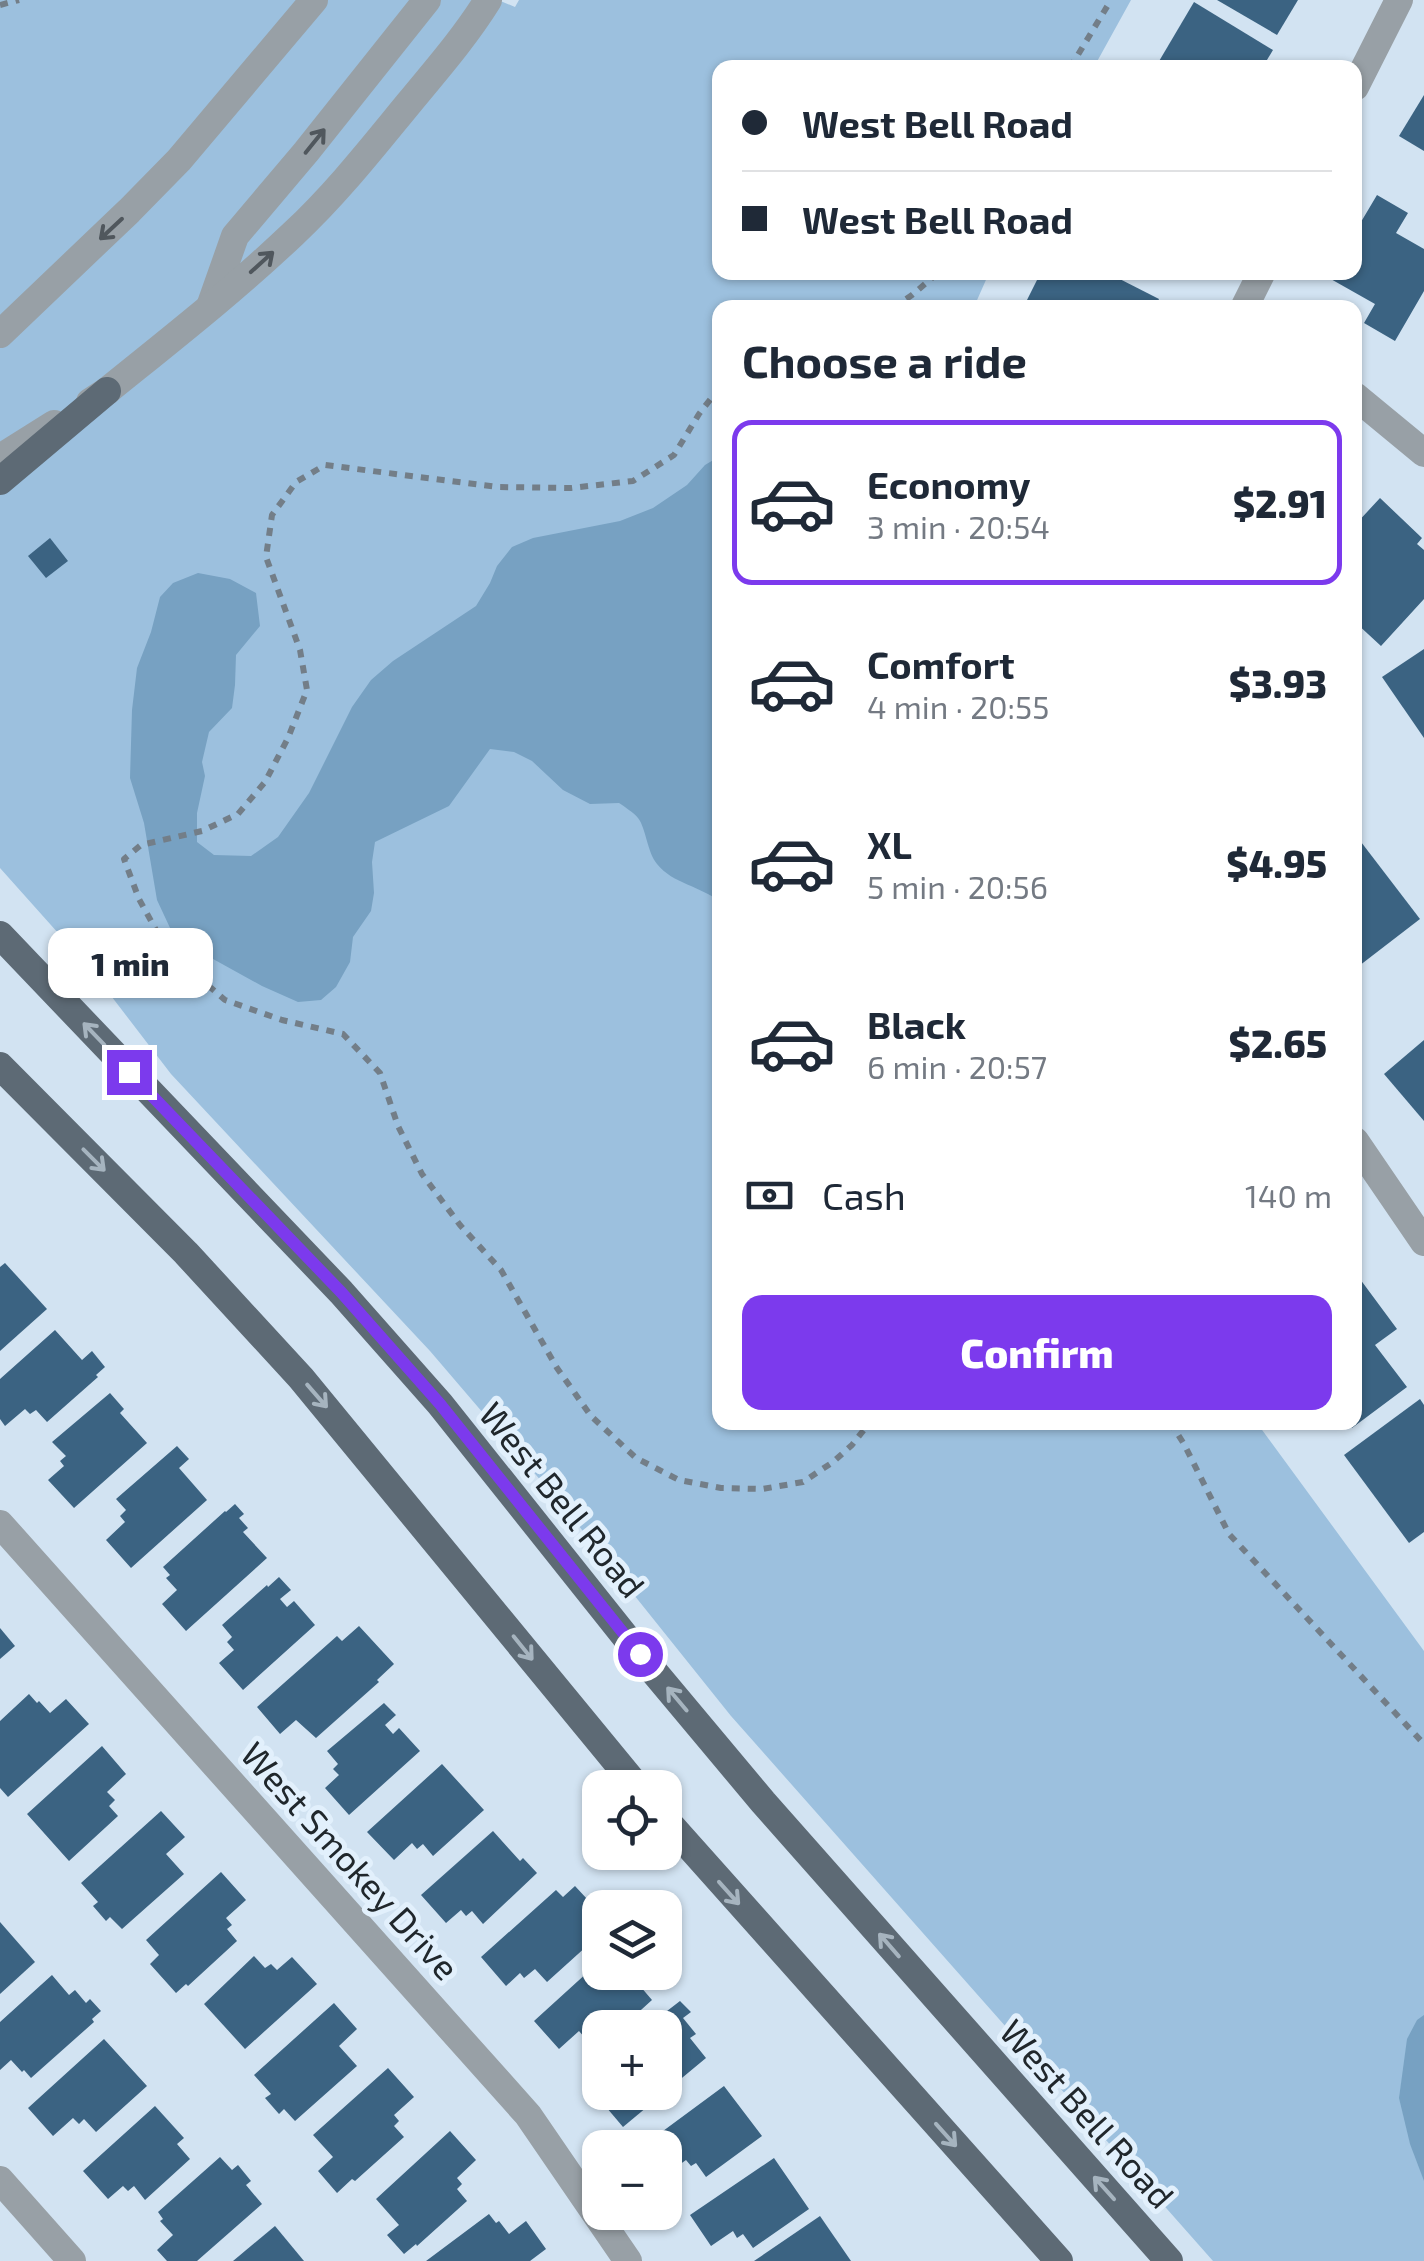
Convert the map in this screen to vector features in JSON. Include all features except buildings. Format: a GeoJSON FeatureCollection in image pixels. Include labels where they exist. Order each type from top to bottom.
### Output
{"type":"FeatureCollection","features":[{"type":"Feature","properties":{"kind":"main road"},"geometry":{"type":"LineString","coordinates":[[0,481],[107,392]]}},
{"type":"Feature","properties":{"kind":"main road","name":"West Bell Road"},"geometry":{"type":"LineString","coordinates":[[0,936],[341,1292],[440,1404],[763,1802],[1169,2261]]}},
{"type":"Feature","properties":{"kind":"main road"},"geometry":{"type":"LineString","coordinates":[[0,1066],[186,1252],[302,1378],[623,1770]]}},
{"type":"Feature","properties":{"kind":"main road"},"geometry":{"type":"LineString","coordinates":[[682,1839],[1058,2261]]}},
{"type":"Feature","properties":{"kind":"street"},"geometry":{"type":"LineString","coordinates":[[0,334],[180,160],[314,0]]}},
{"type":"Feature","properties":{"kind":"street"},"geometry":{"type":"LineString","coordinates":[[208,310],[235,236],[427,0]]}},
{"type":"Feature","properties":{"kind":"street"},"geometry":{"type":"LineString","coordinates":[[0,458],[107,392],[296,232],[348,176],[474,23],[488,0]]}},
{"type":"Feature","properties":{"kind":"street"},"geometry":{"type":"LineString","coordinates":[[1362,73],[1398,0]]}},
{"type":"Feature","properties":{"kind":"street"},"geometry":{"type":"LineString","coordinates":[[1362,402],[1424,452]]}},
{"type":"Feature","properties":{"kind":"street"},"geometry":{"type":"LineString","coordinates":[[1362,1151],[1423,1239]]}},
{"type":"Feature","properties":{"kind":"street","name":"West Smokey Drive"},"geometry":{"type":"LineString","coordinates":[[0,1524],[528,2115],[628,2261]]}},
{"type":"Feature","properties":{"kind":"street"},"geometry":{"type":"LineString","coordinates":[[0,2180],[72,2261]]}},
{"type":"Feature","properties":{"kind":"path"},"geometry":{"type":"LineString","coordinates":[[0,5],[19,0]]}},
{"type":"Feature","properties":{"kind":"path"},"geometry":{"type":"LineString","coordinates":[[1075,60],[1111,0]]}},
{"type":"Feature","properties":{"kind":"path"},"geometry":{"type":"LineString","coordinates":[[905,300],[930,280]]}},
{"type":"Feature","properties":{"kind":"path"},"geometry":{"type":"LineString","coordinates":[[712,397],[674,454],[633,480],[571,488],[498,487],[324,465],[296,482],[272,516],[266,557],[300,650],[307,690],[288,738],[264,782],[238,814],[202,831],[141,845],[124,859],[139,899],[168,950],[226,1000],[282,1020],[342,1034],[380,1072],[398,1126],[422,1174],[460,1225],[501,1270],[557,1368],[591,1416],[636,1458],[679,1480],[721,1488],[762,1489],[803,1482],[833,1462],[864,1430]]}},
{"type":"Feature","properties":{"kind":"path"},"geometry":{"type":"LineString","coordinates":[[1175,1430],[1229,1534],[1424,1744]]}},
{"type":"Feature","properties":{"kind":"shaded area"},"geometry":{"type":"Polygon","coordinates":[[[0,0],[498,0],[515,7],[519,0],[1131,0],[1098,60],[712,60],[712,280],[986,280],[977,300],[712,300],[712,1430],[1262,1430],[1424,1651],[1424,2261],[1213,2261],[731,1716],[566,1510],[430,1351],[171,1074],[92,971],[0,868],[0,0]]]}},
{"type":"Feature","properties":{"kind":"shaded area"},"geometry":{"type":"Polygon","coordinates":[[[712,461],[712,897],[664,871],[654,859],[638,818],[619,803],[590,804],[563,790],[532,761],[514,752],[490,749],[449,806],[375,842],[371,911],[353,937],[350,962],[336,987],[321,1000],[298,1002],[262,986],[195,949],[171,930],[157,900],[144,823],[130,778],[137,668],[160,597],[173,583],[198,573],[230,579],[256,593],[260,626],[236,655],[232,708],[209,732],[197,813],[197,842],[214,855],[251,856],[278,837],[309,793],[352,707],[371,680],[476,606],[512,547],[533,538],[620,521],[653,508],[687,485],[712,461]]]}},
{"type":"Feature","properties":{"kind":"shaded area"},"geometry":{"type":"Polygon","coordinates":[[[1424,2015],[1424,2181],[1399,2098],[1407,2039],[1424,2015]]]}},
{"type":"Feature","properties":{"kind":"route"},"geometry":{"type":"LineString","coordinates":[[129,1072],[292,1238],[440,1404],[640,1654]]}}]}
